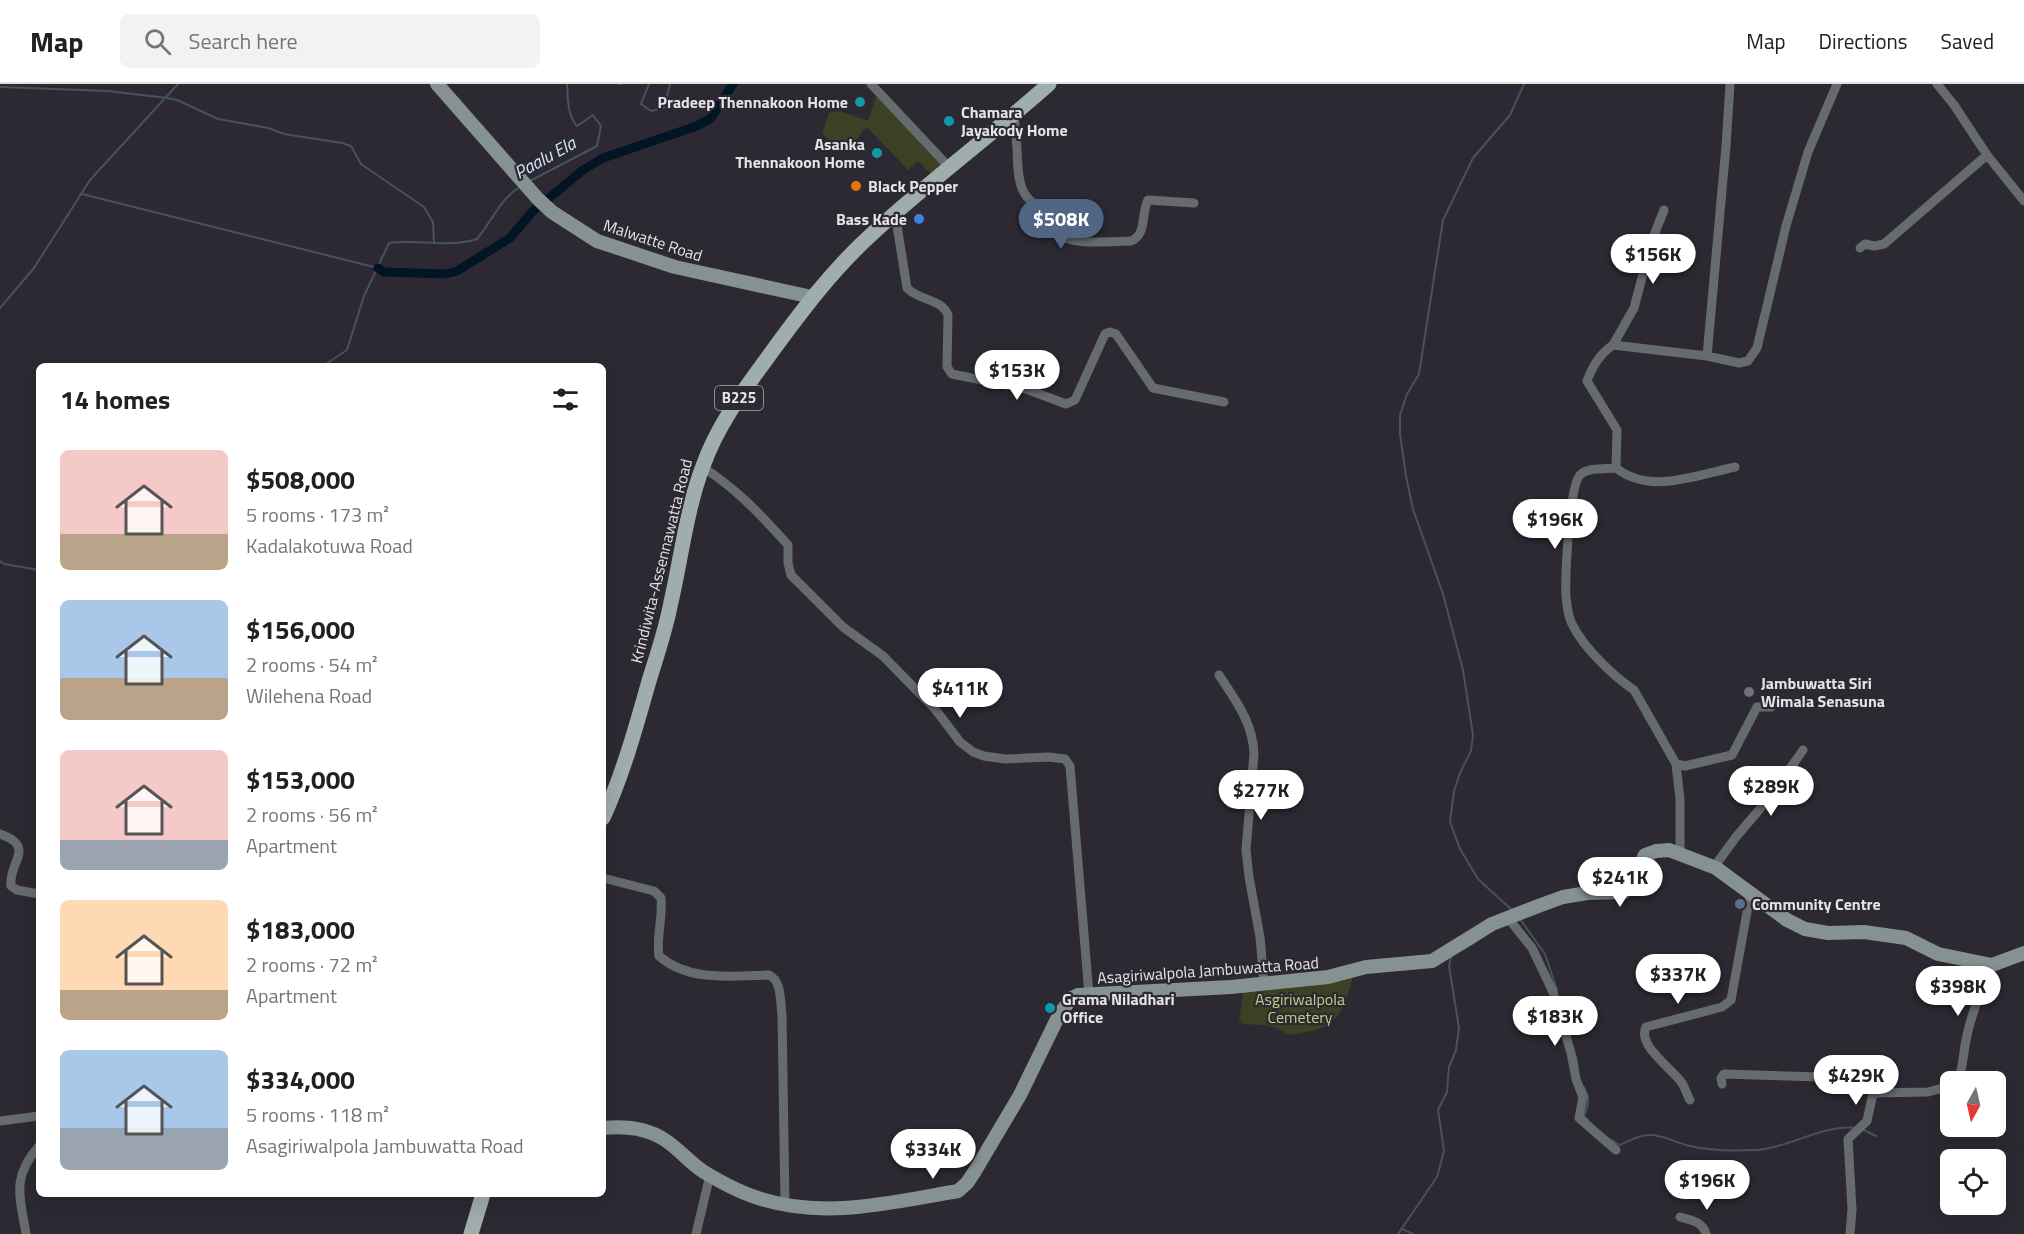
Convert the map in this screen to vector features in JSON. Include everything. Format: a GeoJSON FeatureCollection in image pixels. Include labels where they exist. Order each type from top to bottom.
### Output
{"type":"FeatureCollection","features":[{"type":"Feature","properties":{"kind":"main road","name":"Krindiwita-Assennawatta Road"},"geometry":{"type":"LineString","coordinates":[[606,811],[633,735],[662,636],[702,466],[715,437],[747,385],[812,297],[871,234],[1049,84]]}},
{"type":"Feature","properties":{"kind":"main road"},"geometry":{"type":"LineString","coordinates":[[471,1234],[482,1197]]}},
{"type":"Feature","properties":{"kind":"street","name":"Malwatte Road"},"geometry":{"type":"LineString","coordinates":[[437,84],[538,199],[552,212],[597,241],[675,267],[812,297]]}},
{"type":"Feature","properties":{"kind":"street"},"geometry":{"type":"LineString","coordinates":[[871,84],[949,167]]}},
{"type":"Feature","properties":{"kind":"street"},"geometry":{"type":"LineString","coordinates":[[1707,356],[1730,84]]}},
{"type":"Feature","properties":{"kind":"street"},"geometry":{"type":"LineString","coordinates":[[1613,345],[1707,356],[1739,363],[1748,361],[1757,348],[1786,226],[1808,152],[1837,84]]}},
{"type":"Feature","properties":{"kind":"street"},"geometry":{"type":"LineString","coordinates":[[1937,84],[1954,105],[1987,155],[2024,201]]}},
{"type":"Feature","properties":{"kind":"street"},"geometry":{"type":"LineString","coordinates":[[1014,115],[1020,187],[1030,201],[1040,208],[1051,211],[1057,230],[1062,236],[1084,242],[1131,241],[1137,239],[1141,233],[1148,200],[1194,202]]}},
{"type":"Feature","properties":{"kind":"street"},"geometry":{"type":"LineString","coordinates":[[1860,248],[1865,244],[1874,246],[1884,244],[1987,155]]}},
{"type":"Feature","properties":{"kind":"street"},"geometry":{"type":"LineString","coordinates":[[1616,468],[1617,430],[1587,381],[1591,369],[1613,345],[1634,308],[1652,240],[1664,210]]}},
{"type":"Feature","properties":{"kind":"street"},"geometry":{"type":"LineString","coordinates":[[895,213],[907,288],[913,294],[939,303],[948,315],[947,367],[952,374],[1026,389],[1066,404],[1075,400],[1106,334],[1110,332],[1116,334],[1153,388],[1224,402]]}},
{"type":"Feature","properties":{"kind":"street"},"geometry":{"type":"LineString","coordinates":[[702,466],[718,477],[764,518],[788,545],[791,575],[843,627],[883,656],[935,710],[960,742],[973,752],[984,756],[1005,759],[1049,757],[1065,759],[1070,766],[1089,995]]}},
{"type":"Feature","properties":{"kind":"street"},"geometry":{"type":"LineString","coordinates":[[1680,854],[1680,798],[1676,764],[1634,690],[1583,642],[1571,622],[1566,597],[1574,484],[1581,474],[1588,470],[1616,468],[1625,475],[1648,483],[1667,482],[1735,467]]}},
{"type":"Feature","properties":{"kind":"street"},"geometry":{"type":"LineString","coordinates":[[1219,675],[1250,727],[1253,740],[1254,754],[1246,850],[1260,937],[1264,984]]}},
{"type":"Feature","properties":{"kind":"street"},"geometry":{"type":"LineString","coordinates":[[1676,764],[1685,766],[1732,755],[1757,706],[1770,707]]}},
{"type":"Feature","properties":{"kind":"street"},"geometry":{"type":"LineString","coordinates":[[1714,867],[1770,797],[1803,750]]}},
{"type":"Feature","properties":{"kind":"street"},"geometry":{"type":"LineString","coordinates":[[0,834],[17,843],[19,850],[19,858],[10,879],[11,886],[17,890],[36,893]]}},
{"type":"Feature","properties":{"kind":"street","name":"Asagiriwalpola Jambuwatta Road"},"geometry":{"type":"LineString","coordinates":[[606,1128],[642,1130],[664,1139],[710,1175],[758,1198],[785,1204],[825,1210],[857,1208],[958,1191],[967,1184],[1020,1095],[1060,1013],[1072,998],[1264,984],[1328,977],[1366,967],[1432,961],[1492,924],[1563,897],[1587,893],[1624,892],[1631,885],[1646,855],[1656,851],[1669,850],[1714,867],[1787,920],[1805,929],[1828,933],[1864,932],[1906,938],[1938,954],[1992,964],[2024,953]]}},
{"type":"Feature","properties":{"kind":"street"},"geometry":{"type":"LineString","coordinates":[[606,879],[654,891],[661,898],[658,949],[659,956],[665,962],[712,977],[769,975],[775,978],[782,1015],[785,1204]]}},
{"type":"Feature","properties":{"kind":"street"},"geometry":{"type":"LineString","coordinates":[[1690,1100],[1682,1082],[1655,1054],[1643,1033],[1646,1027],[1722,1007],[1731,1000],[1749,901],[1753,895]]}},
{"type":"Feature","properties":{"kind":"street"},"geometry":{"type":"LineString","coordinates":[[1508,918],[1532,948],[1552,992],[1583,1097],[1579,1118],[1616,1150]]}},
{"type":"Feature","properties":{"kind":"street"},"geometry":{"type":"LineString","coordinates":[[1962,1071],[1971,1017],[1992,964]]}},
{"type":"Feature","properties":{"kind":"street"},"geometry":{"type":"LineString","coordinates":[[1722,1084],[1721,1077],[1724,1074],[1821,1077],[1863,1081],[1873,1093],[1868,1121],[1848,1139],[1852,1209],[1850,1234]]}},
{"type":"Feature","properties":{"kind":"street"},"geometry":{"type":"LineString","coordinates":[[1873,1093],[1928,1092],[1940,1089]]}},
{"type":"Feature","properties":{"kind":"street"},"geometry":{"type":"LineString","coordinates":[[0,1121],[36,1116]]}},
{"type":"Feature","properties":{"kind":"street"},"geometry":{"type":"LineString","coordinates":[[26,1234],[19,1185],[22,1170],[36,1150]]}},
{"type":"Feature","properties":{"kind":"street"},"geometry":{"type":"LineString","coordinates":[[696,1234],[710,1175]]}},
{"type":"Feature","properties":{"kind":"street"},"geometry":{"type":"LineString","coordinates":[[1680,1217],[1699,1222],[1706,1234]]}},
{"type":"Feature","properties":{"kind":"green space"},"geometry":{"type":"Polygon","coordinates":[[[878,90],[949,167],[935,178],[918,161],[908,170],[868,128],[864,129],[848,154],[822,134],[829,113],[840,111],[868,121],[878,90]]]}},
{"type":"Feature","properties":{"kind":"green space","name":"Asgiriwalpola Cemetery"},"geometry":{"type":"Polygon","coordinates":[[[1353,977],[1339,1013],[1326,1026],[1316,1030],[1288,1035],[1271,1026],[1242,1024],[1239,1020],[1244,988],[1353,977]]]}},
{"type":"Feature","properties":{"kind":"waterway"},"geometry":{"type":"LineString","coordinates":[[0,308],[34,268],[90,180],[178,84]]}},
{"type":"Feature","properties":{"kind":"waterway","name":"Paalu Ela"},"geometry":{"type":"LineString","coordinates":[[528,182],[597,146],[601,126],[593,115],[577,126],[570,112],[567,84]]}},
{"type":"Feature","properties":{"kind":"waterway","name":"Paalu Ela"},"geometry":{"type":"LineString","coordinates":[[649,84],[641,104],[651,111],[664,108],[670,84]]}},
{"type":"Feature","properties":{"kind":"waterway"},"geometry":{"type":"LineString","coordinates":[[378,268],[384,272],[446,274],[457,271],[510,238],[533,211],[583,170],[603,158],[697,126],[711,118],[733,84]]}},
{"type":"Feature","properties":{"kind":"waterway"},"geometry":{"type":"LineString","coordinates":[[1512,910],[1478,879],[1460,849],[1450,822],[1454,791],[1471,751],[1473,735],[1463,670],[1443,594],[1413,509],[1400,434],[1400,415],[1407,394],[1419,374],[1443,220],[1473,158],[1510,115],[1524,84]]}},
{"type":"Feature","properties":{"kind":"waterway"},"geometry":{"type":"LineString","coordinates":[[0,87],[108,91],[167,98],[177,100],[218,119],[351,146],[361,164],[424,207],[433,222],[434,243]]}},
{"type":"Feature","properties":{"kind":"waterway","name":"Paalu Ela"},"geometry":{"type":"LineString","coordinates":[[328,363],[347,350],[364,296],[389,243],[456,243],[477,239],[507,197],[521,186]]}},
{"type":"Feature","properties":{"kind":"waterway"},"geometry":{"type":"LineString","coordinates":[[82,194],[378,268]]}},
{"type":"Feature","properties":{"kind":"waterway"},"geometry":{"type":"LineString","coordinates":[[0,561],[4,564],[36,569]]}},
{"type":"Feature","properties":{"kind":"waterway"},"geometry":{"type":"LineString","coordinates":[[1520,919],[1545,954],[1557,990]]}},
{"type":"Feature","properties":{"kind":"waterway"},"geometry":{"type":"LineString","coordinates":[[1464,949],[1477,941]]}},
{"type":"Feature","properties":{"kind":"waterway"},"geometry":{"type":"LineString","coordinates":[[1398,1234],[1437,1177],[1444,1151],[1438,1110],[1447,1092],[1449,1067],[1456,1050],[1459,1028],[1449,966],[1451,957]]}},
{"type":"Feature","properties":{"kind":"waterway"},"geometry":{"type":"LineString","coordinates":[[1576,1056],[1578,1068]]}},
{"type":"Feature","properties":{"kind":"waterway"},"geometry":{"type":"LineString","coordinates":[[1584,1087],[1588,1101],[1584,1116],[1588,1120]]}},
{"type":"Feature","properties":{"kind":"waterway"},"geometry":{"type":"LineString","coordinates":[[1611,1140],[1620,1145],[1635,1138],[1655,1135],[1706,1149],[1754,1150],[1767,1149],[1832,1129],[1857,1128]]}},
{"type":"Feature","properties":{"kind":"waterway"},"geometry":{"type":"LineString","coordinates":[[1862,1129],[1876,1136]]}},
{"type":"Feature","properties":{"kind":"waterway"},"geometry":{"type":"LineString","coordinates":[[1402,1229],[1413,1234]]}},
{"type":"Feature","properties":{"kind":"place","name":"Pradeep Thennakoon Home"},"geometry":{"type":"Point","coordinates":[860,102]}},
{"type":"Feature","properties":{"kind":"place","name":"Chamara Jayakody Home"},"geometry":{"type":"Point","coordinates":[949,121]}},
{"type":"Feature","properties":{"kind":"place","name":"Asanka Thennakoon Home"},"geometry":{"type":"Point","coordinates":[877,153]}},
{"type":"Feature","properties":{"kind":"place","name":"Black Pepper"},"geometry":{"type":"Point","coordinates":[856,186]}},
{"type":"Feature","properties":{"kind":"place","name":"Bass Kade"},"geometry":{"type":"Point","coordinates":[919,219]}},
{"type":"Feature","properties":{"kind":"place","name":"Jambuwatta Siri Wimala Senasuna"},"geometry":{"type":"Point","coordinates":[1749,692]}},
{"type":"Feature","properties":{"kind":"place","name":"Community Centre"},"geometry":{"type":"Point","coordinates":[1740,904]}},
{"type":"Feature","properties":{"kind":"place","name":"Grama Niladhari Office"},"geometry":{"type":"Point","coordinates":[1050,1008]}}]}
